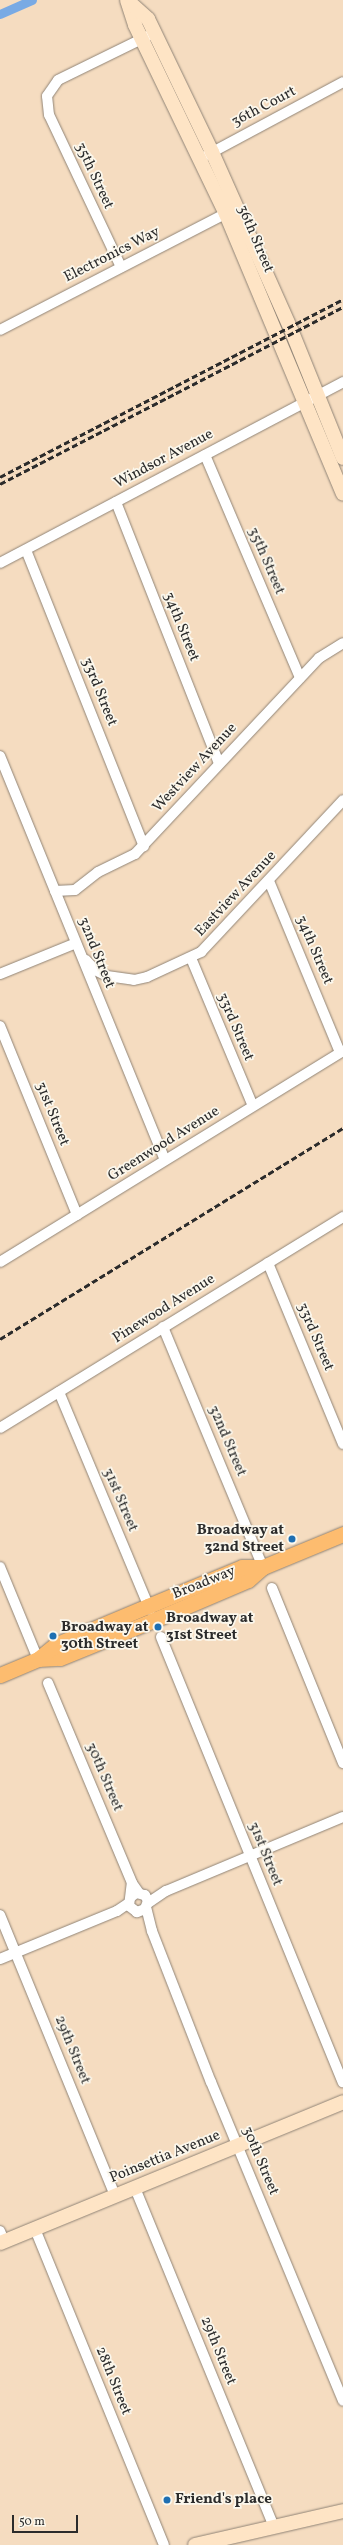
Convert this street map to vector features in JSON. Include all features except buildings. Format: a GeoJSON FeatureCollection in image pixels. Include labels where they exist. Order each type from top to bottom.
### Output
{"type":"FeatureCollection","features":[{"type":"Feature","properties":{"kind":"main road","name":"Broadway"},"geometry":{"type":"LineString","coordinates":[[0,1675],[38,1659],[60,1658],[151,1613],[248,1580],[263,1567],[343,1534]]}},
{"type":"Feature","properties":{"kind":"street","name":"36th Street"},"geometry":{"type":"LineString","coordinates":[[127,0],[212,152],[232,211],[312,398],[343,458]]}},
{"type":"Feature","properties":{"kind":"street","name":"36th Street"},"geometry":{"type":"LineString","coordinates":[[148,36],[200,158],[232,211]]}},
{"type":"Feature","properties":{"kind":"street","name":"35th Street"},"geometry":{"type":"LineString","coordinates":[[121,267],[49,115],[47,96],[58,80],[148,36]]}},
{"type":"Feature","properties":{"kind":"street","name":"36th Court"},"geometry":{"type":"LineString","coordinates":[[200,158],[343,82]]}},
{"type":"Feature","properties":{"kind":"street","name":"Electronics Way"},"geometry":{"type":"LineString","coordinates":[[0,330],[232,211]]}},
{"type":"Feature","properties":{"kind":"street","name":"Windsor Avenue"},"geometry":{"type":"LineString","coordinates":[[0,563],[343,382]]}},
{"type":"Feature","properties":{"kind":"street","name":"36th Street"},"geometry":{"type":"LineString","coordinates":[[312,398],[343,494]]}},
{"type":"Feature","properties":{"kind":"street","name":"35th Street"},"geometry":{"type":"LineString","coordinates":[[205,455],[300,678]]}},
{"type":"Feature","properties":{"kind":"street","name":"34th Street"},"geometry":{"type":"LineString","coordinates":[[116,502],[219,763]]}},
{"type":"Feature","properties":{"kind":"street","name":"33rd Street"},"geometry":{"type":"LineString","coordinates":[[26,550],[144,846]]}},
{"type":"Feature","properties":{"kind":"street","name":"Westview Avenue"},"geometry":{"type":"LineString","coordinates":[[55,891],[75,890],[98,872],[130,858],[144,846],[219,763],[300,678],[329,649],[343,643]]}},
{"type":"Feature","properties":{"kind":"street","name":"32nd Street"},"geometry":{"type":"LineString","coordinates":[[0,756],[165,1160]]}},
{"type":"Feature","properties":{"kind":"street","name":"Eastview Avenue"},"geometry":{"type":"LineString","coordinates":[[76,943],[95,970],[120,980],[147,977],[191,958],[211,944],[343,800]]}},
{"type":"Feature","properties":{"kind":"street","name":"34th Street"},"geometry":{"type":"LineString","coordinates":[[269,881],[342,1051]]}},
{"type":"Feature","properties":{"kind":"street"},"geometry":{"type":"LineString","coordinates":[[0,974],[76,943]]}},
{"type":"Feature","properties":{"kind":"street","name":"33rd Street"},"geometry":{"type":"LineString","coordinates":[[191,958],[253,1106]]}},
{"type":"Feature","properties":{"kind":"street","name":"31st Street"},"geometry":{"type":"LineString","coordinates":[[0,1026],[77,1214]]}},
{"type":"Feature","properties":{"kind":"street","name":"Greenwood Avenue"},"geometry":{"type":"LineString","coordinates":[[0,1262],[342,1051]]}},
{"type":"Feature","properties":{"kind":"street","name":"Pinewood Avenue"},"geometry":{"type":"LineString","coordinates":[[0,1428],[343,1216]]}},
{"type":"Feature","properties":{"kind":"street","name":"33rd Street"},"geometry":{"type":"LineString","coordinates":[[268,1263],[343,1444]]}},
{"type":"Feature","properties":{"kind":"street","name":"32nd Street"},"geometry":{"type":"LineString","coordinates":[[163,1327],[263,1567]]}},
{"type":"Feature","properties":{"kind":"street","name":"31st Street"},"geometry":{"type":"LineString","coordinates":[[59,1392],[151,1613]]}},
{"type":"Feature","properties":{"kind":"street"},"geometry":{"type":"LineString","coordinates":[[0,1567],[38,1659]]}},
{"type":"Feature","properties":{"kind":"street"},"geometry":{"type":"LineString","coordinates":[[272,1588],[343,1763]]}},
{"type":"Feature","properties":{"kind":"street","name":"31st Street"},"geometry":{"type":"LineString","coordinates":[[161,1637],[343,2082]]}},
{"type":"Feature","properties":{"kind":"street","name":"30th Street"},"geometry":{"type":"LineString","coordinates":[[48,1683],[132,1883],[138,1902],[152,1931],[237,2145],[343,2401]]}},
{"type":"Feature","properties":{"kind":"street"},"geometry":{"type":"LineString","coordinates":[[0,1959],[343,1817]]}},
{"type":"Feature","properties":{"kind":"street","name":"29th Street"},"geometry":{"type":"LineString","coordinates":[[0,1915],[115,2196]]}},
{"type":"Feature","properties":{"kind":"street","name":"Poinsettia Avenue"},"geometry":{"type":"LineString","coordinates":[[1,2239],[34,2229],[237,2145],[342,2106]]}},
{"type":"Feature","properties":{"kind":"street","name":"29th Street"},"geometry":{"type":"LineString","coordinates":[[135,2188],[274,2527]]}},
{"type":"Feature","properties":{"kind":"street","name":"28th Street"},"geometry":{"type":"LineString","coordinates":[[34,2229],[164,2545]]}},
{"type":"Feature","properties":{"kind":"street"},"geometry":{"type":"LineString","coordinates":[[195,2545],[343,2511]]}},
{"type":"Feature","properties":{"kind":"waterway"},"geometry":{"type":"LineString","coordinates":[[0,14],[32,0]]}},
{"type":"Feature","properties":{"kind":"railway"},"geometry":{"type":"LineString","coordinates":[[0,477],[343,299]]}},
{"type":"Feature","properties":{"kind":"railway"},"geometry":{"type":"LineString","coordinates":[[0,484],[343,307]]}},
{"type":"Feature","properties":{"kind":"railway"},"geometry":{"type":"LineString","coordinates":[[0,1339],[343,1128]]}},
{"type":"Feature","properties":{"kind":"place","name":"Broadway at 32nd Street"},"geometry":{"type":"Point","coordinates":[292,1539]}},
{"type":"Feature","properties":{"kind":"place","name":"Broadway at 31st Street"},"geometry":{"type":"Point","coordinates":[158,1627]}},
{"type":"Feature","properties":{"kind":"place","name":"Broadway at 30th Street"},"geometry":{"type":"Point","coordinates":[53,1636]}},
{"type":"Feature","properties":{"kind":"place","name":"Friend's place"},"geometry":{"type":"Point","coordinates":[167,2500]}}]}
